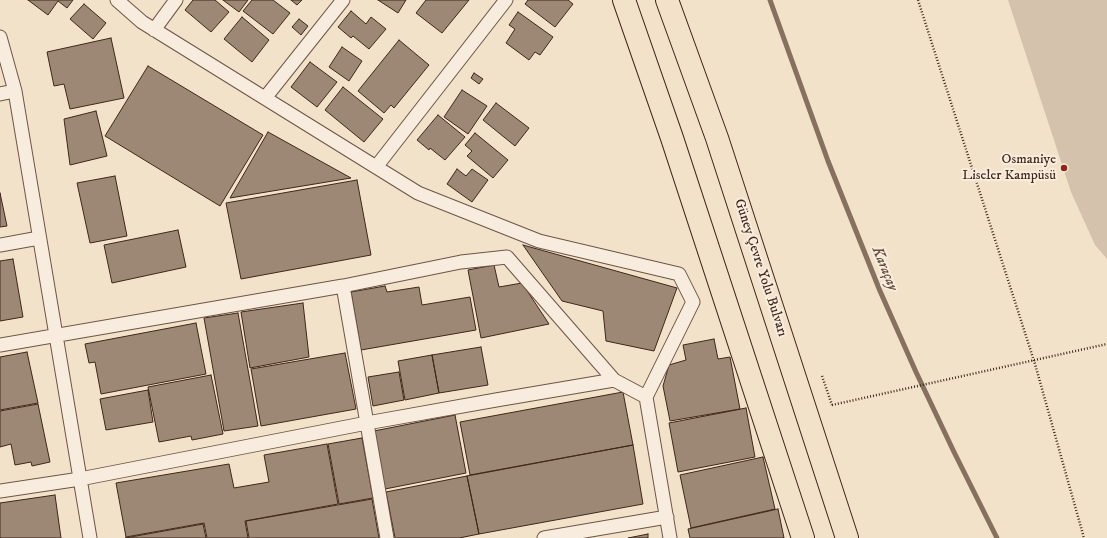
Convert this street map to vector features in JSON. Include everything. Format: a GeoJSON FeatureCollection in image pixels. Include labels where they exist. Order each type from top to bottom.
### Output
{"type":"FeatureCollection","features":[{"type":"Feature","properties":{"kind":"highway"},"geometry":{"type":"LineString","coordinates":[[624,0],[672,138],[803,538]]}},
{"type":"Feature","properties":{"kind":"highway","name":"Güney Çevre Yolu Bulvarı"},"geometry":{"type":"LineString","coordinates":[[667,0],[717,138],[847,538]]}},
{"type":"Feature","properties":{"kind":"street"},"geometry":{"type":"LineString","coordinates":[[117,0],[142,22],[154,30],[418,193],[539,241],[679,274],[693,302],[646,397],[670,538]]}},
{"type":"Feature","properties":{"kind":"street"},"geometry":{"type":"LineString","coordinates":[[154,30],[176,0]]}},
{"type":"Feature","properties":{"kind":"street"},"geometry":{"type":"LineString","coordinates":[[265,98],[343,0]]}},
{"type":"Feature","properties":{"kind":"street"},"geometry":{"type":"LineString","coordinates":[[376,167],[506,0]]}},
{"type":"Feature","properties":{"kind":"street"},"geometry":{"type":"LineString","coordinates":[[0,37],[15,91],[90,538]]}},
{"type":"Feature","properties":{"kind":"street"},"geometry":{"type":"LineString","coordinates":[[0,94],[15,91]]}},
{"type":"Feature","properties":{"kind":"street"},"geometry":{"type":"LineString","coordinates":[[0,245],[39,238]]}},
{"type":"Feature","properties":{"kind":"street"},"geometry":{"type":"LineString","coordinates":[[0,345],[343,286],[461,262],[508,257],[614,380],[646,397]]}},
{"type":"Feature","properties":{"kind":"street"},"geometry":{"type":"LineString","coordinates":[[343,286],[387,538]]}},
{"type":"Feature","properties":{"kind":"street"},"geometry":{"type":"LineString","coordinates":[[0,491],[80,479],[367,423],[614,380]]}},
{"type":"Feature","properties":{"kind":"street"},"geometry":{"type":"LineString","coordinates":[[544,538],[667,517]]}},
{"type":"Feature","properties":{"kind":"path"},"geometry":{"type":"LineString","coordinates":[[918,0],[1036,364],[1084,538]]}},
{"type":"Feature","properties":{"kind":"path"},"geometry":{"type":"LineString","coordinates":[[822,376],[832,405],[1107,344]]}},
{"type":"Feature","properties":{"kind":"shaded area"},"geometry":{"type":"Polygon","coordinates":[[[1008,0],[1107,0],[1107,259],[1095,245],[1071,192],[1008,0]]]}},
{"type":"Feature","properties":{"kind":"building"},"geometry":{"type":"Polygon","coordinates":[[[28,0],[73,0],[67,8],[58,1],[48,15],[28,0]]]}},
{"type":"Feature","properties":{"kind":"building"},"geometry":{"type":"Polygon","coordinates":[[[193,0],[215,0],[229,12],[211,32],[185,10],[193,0]]]}},
{"type":"Feature","properties":{"kind":"building"},"geometry":{"type":"Polygon","coordinates":[[[223,0],[248,0],[239,12],[223,0]]]}},
{"type":"Feature","properties":{"kind":"building"},"geometry":{"type":"Polygon","coordinates":[[[252,0],[273,0],[290,13],[273,34],[243,11],[252,0]]]}},
{"type":"Feature","properties":{"kind":"building"},"geometry":{"type":"Polygon","coordinates":[[[291,0],[302,0],[297,5],[291,0]]]}},
{"type":"Feature","properties":{"kind":"building"},"geometry":{"type":"Polygon","coordinates":[[[378,0],[406,0],[398,13],[378,0]]]}},
{"type":"Feature","properties":{"kind":"building"},"geometry":{"type":"Polygon","coordinates":[[[426,0],[469,0],[442,33],[416,13],[426,0]]]}},
{"type":"Feature","properties":{"kind":"building"},"geometry":{"type":"Polygon","coordinates":[[[528,0],[568,0],[573,4],[555,27],[525,4],[528,0]]]}},
{"type":"Feature","properties":{"kind":"building"},"geometry":{"type":"Polygon","coordinates":[[[84,4],[106,23],[93,39],[70,19],[84,4]]]}},
{"type":"Feature","properties":{"kind":"building"},"geometry":{"type":"Polygon","coordinates":[[[351,11],[366,24],[371,17],[386,29],[369,49],[353,36],[351,38],[338,27],[351,11]]]}},
{"type":"Feature","properties":{"kind":"building"},"geometry":{"type":"Polygon","coordinates":[[[518,12],[553,37],[540,55],[535,52],[529,60],[506,43],[515,29],[509,25],[518,12]]]}},
{"type":"Feature","properties":{"kind":"building"},"geometry":{"type":"Polygon","coordinates":[[[242,17],[269,40],[252,62],[224,39],[242,17]]]}},
{"type":"Feature","properties":{"kind":"building"},"geometry":{"type":"Polygon","coordinates":[[[299,19],[308,26],[301,35],[292,27],[299,19]]]}},
{"type":"Feature","properties":{"kind":"building"},"geometry":{"type":"Polygon","coordinates":[[[111,38],[124,98],[70,109],[64,84],[54,86],[47,52],[111,38]]]}},
{"type":"Feature","properties":{"kind":"building"},"geometry":{"type":"Polygon","coordinates":[[[399,40],[429,65],[394,108],[391,105],[384,113],[358,91],[399,40]]]}},
{"type":"Feature","properties":{"kind":"building"},"geometry":{"type":"Polygon","coordinates":[[[342,47],[362,61],[349,81],[329,67],[342,47]]]}},
{"type":"Feature","properties":{"kind":"building"},"geometry":{"type":"Polygon","coordinates":[[[310,62],[337,82],[317,107],[291,87],[310,62]]]}},
{"type":"Feature","properties":{"kind":"building"},"geometry":{"type":"Polygon","coordinates":[[[148,66],[263,135],[220,206],[105,136],[148,66]]]}},
{"type":"Feature","properties":{"kind":"building"},"geometry":{"type":"Polygon","coordinates":[[[474,73],[483,79],[479,84],[471,78],[474,73]]]}},
{"type":"Feature","properties":{"kind":"building"},"geometry":{"type":"Polygon","coordinates":[[[343,87],[383,119],[364,142],[325,110],[343,87]]]}},
{"type":"Feature","properties":{"kind":"building"},"geometry":{"type":"Polygon","coordinates":[[[462,90],[487,106],[468,134],[444,117],[462,90]]]}},
{"type":"Feature","properties":{"kind":"building"},"geometry":{"type":"Polygon","coordinates":[[[496,103],[529,128],[515,146],[483,120],[496,103]]]}},
{"type":"Feature","properties":{"kind":"building"},"geometry":{"type":"Polygon","coordinates":[[[96,111],[107,156],[70,165],[64,119],[96,111]]]}},
{"type":"Feature","properties":{"kind":"building"},"geometry":{"type":"Polygon","coordinates":[[[438,115],[465,137],[445,160],[417,140],[438,115]]]}},
{"type":"Feature","properties":{"kind":"building"},"geometry":{"type":"Polygon","coordinates":[[[268,132],[351,178],[230,198],[268,132]]]}},
{"type":"Feature","properties":{"kind":"building"},"geometry":{"type":"Polygon","coordinates":[[[475,133],[508,160],[493,178],[467,156],[472,151],[465,145],[475,133]]]}},
{"type":"Feature","properties":{"kind":"building"},"geometry":{"type":"Polygon","coordinates":[[[457,169],[466,176],[472,169],[488,180],[472,202],[447,184],[457,169]]]}},
{"type":"Feature","properties":{"kind":"building"},"geometry":{"type":"Polygon","coordinates":[[[115,176],[127,236],[90,243],[77,183],[115,176]]]}},
{"type":"Feature","properties":{"kind":"building"},"geometry":{"type":"Polygon","coordinates":[[[357,180],[371,255],[241,279],[226,203],[357,180]]]}},
{"type":"Feature","properties":{"kind":"building"},"geometry":{"type":"Polygon","coordinates":[[[0,193],[7,226],[0,227],[0,193]]]}},
{"type":"Feature","properties":{"kind":"building"},"geometry":{"type":"Polygon","coordinates":[[[178,230],[186,267],[112,283],[104,245],[178,230]]]}},
{"type":"Feature","properties":{"kind":"building"},"geometry":{"type":"Polygon","coordinates":[[[523,245],[677,288],[654,351],[606,341],[603,311],[562,301],[523,245]]]}},
{"type":"Feature","properties":{"kind":"building"},"geometry":{"type":"Polygon","coordinates":[[[13,259],[23,317],[0,321],[0,261],[13,259]]]}},
{"type":"Feature","properties":{"kind":"building"},"geometry":{"type":"Polygon","coordinates":[[[494,265],[499,287],[522,283],[549,324],[481,338],[468,270],[494,265]]]}},
{"type":"Feature","properties":{"kind":"building"},"geometry":{"type":"Polygon","coordinates":[[[385,286],[387,292],[419,287],[422,305],[470,297],[476,330],[361,350],[351,292],[385,286]]]}},
{"type":"Feature","properties":{"kind":"building"},"geometry":{"type":"Polygon","coordinates":[[[303,303],[309,357],[250,368],[241,312],[303,303]]]}},
{"type":"Feature","properties":{"kind":"building"},"geometry":{"type":"Polygon","coordinates":[[[238,313],[258,426],[224,431],[204,318],[238,313]]]}},
{"type":"Feature","properties":{"kind":"building"},"geometry":{"type":"Polygon","coordinates":[[[196,323],[206,374],[101,394],[95,362],[89,363],[85,344],[196,323]]]}},
{"type":"Feature","properties":{"kind":"building"},"geometry":{"type":"Polygon","coordinates":[[[714,339],[718,359],[730,357],[740,409],[670,421],[663,386],[669,365],[686,360],[683,345],[714,339]]]}},
{"type":"Feature","properties":{"kind":"building"},"geometry":{"type":"Polygon","coordinates":[[[481,347],[488,385],[439,393],[432,355],[481,347]]]}},
{"type":"Feature","properties":{"kind":"building"},"geometry":{"type":"Polygon","coordinates":[[[27,352],[38,403],[0,410],[0,357],[27,352]]]}},
{"type":"Feature","properties":{"kind":"building"},"geometry":{"type":"Polygon","coordinates":[[[345,353],[356,409],[261,426],[251,369],[345,353]]]}},
{"type":"Feature","properties":{"kind":"building"},"geometry":{"type":"Polygon","coordinates":[[[432,355],[439,393],[405,400],[398,361],[432,355]]]}},
{"type":"Feature","properties":{"kind":"building"},"geometry":{"type":"Polygon","coordinates":[[[399,372],[404,400],[373,406],[368,377],[399,372]]]}},
{"type":"Feature","properties":{"kind":"building"},"geometry":{"type":"Polygon","coordinates":[[[211,375],[223,434],[192,440],[191,436],[159,442],[148,387],[211,375]]]}},
{"type":"Feature","properties":{"kind":"building"},"geometry":{"type":"Polygon","coordinates":[[[148,390],[153,422],[106,430],[100,399],[148,390]]]}},
{"type":"Feature","properties":{"kind":"building"},"geometry":{"type":"Polygon","coordinates":[[[623,392],[633,445],[470,475],[460,422],[623,392]]]}},
{"type":"Feature","properties":{"kind":"building"},"geometry":{"type":"Polygon","coordinates":[[[38,404],[50,462],[32,466],[31,462],[15,465],[11,444],[0,447],[0,411],[38,404]]]}},
{"type":"Feature","properties":{"kind":"building"},"geometry":{"type":"Polygon","coordinates":[[[746,408],[755,457],[678,472],[669,423],[746,408]]]}},
{"type":"Feature","properties":{"kind":"building"},"geometry":{"type":"Polygon","coordinates":[[[455,415],[466,473],[385,489],[374,431],[455,415]]]}},
{"type":"Feature","properties":{"kind":"building"},"geometry":{"type":"Polygon","coordinates":[[[362,438],[373,498],[339,504],[328,444],[362,438]]]}},
{"type":"Feature","properties":{"kind":"building"},"geometry":{"type":"Polygon","coordinates":[[[327,444],[338,504],[245,521],[248,538],[207,538],[204,523],[126,537],[116,483],[229,464],[234,488],[269,482],[264,455],[327,444]]]}},
{"type":"Feature","properties":{"kind":"building"},"geometry":{"type":"Polygon","coordinates":[[[633,445],[643,504],[479,534],[467,476],[633,445]]]}},
{"type":"Feature","properties":{"kind":"building"},"geometry":{"type":"Polygon","coordinates":[[[763,457],[775,509],[691,528],[680,475],[763,457]]]}},
{"type":"Feature","properties":{"kind":"building"},"geometry":{"type":"Polygon","coordinates":[[[467,476],[479,534],[459,538],[395,538],[386,492],[467,476]]]}},
{"type":"Feature","properties":{"kind":"building"},"geometry":{"type":"Polygon","coordinates":[[[55,495],[61,538],[0,538],[0,503],[55,495]]]}},
{"type":"Feature","properties":{"kind":"building"},"geometry":{"type":"Polygon","coordinates":[[[372,499],[379,538],[249,538],[246,521],[372,499]]]}},
{"type":"Feature","properties":{"kind":"building"},"geometry":{"type":"Polygon","coordinates":[[[778,509],[784,538],[690,538],[688,529],[778,509]]]}},
{"type":"Feature","properties":{"kind":"building"},"geometry":{"type":"Polygon","coordinates":[[[203,524],[206,538],[125,538],[203,524]]]}},
{"type":"Feature","properties":{"kind":"building"},"geometry":{"type":"Polygon","coordinates":[[[648,534],[648,538],[628,538],[648,534]]]}},
{"type":"Feature","properties":{"kind":"waterway","name":"Karaçay"},"geometry":{"type":"LineString","coordinates":[[770,0],[828,161],[880,291],[916,372],[997,538]]}},
{"type":"Feature","properties":{"kind":"place","name":"Osmaniye Liseler Kampüsü"},"geometry":{"type":"Point","coordinates":[1064,168]}}]}
